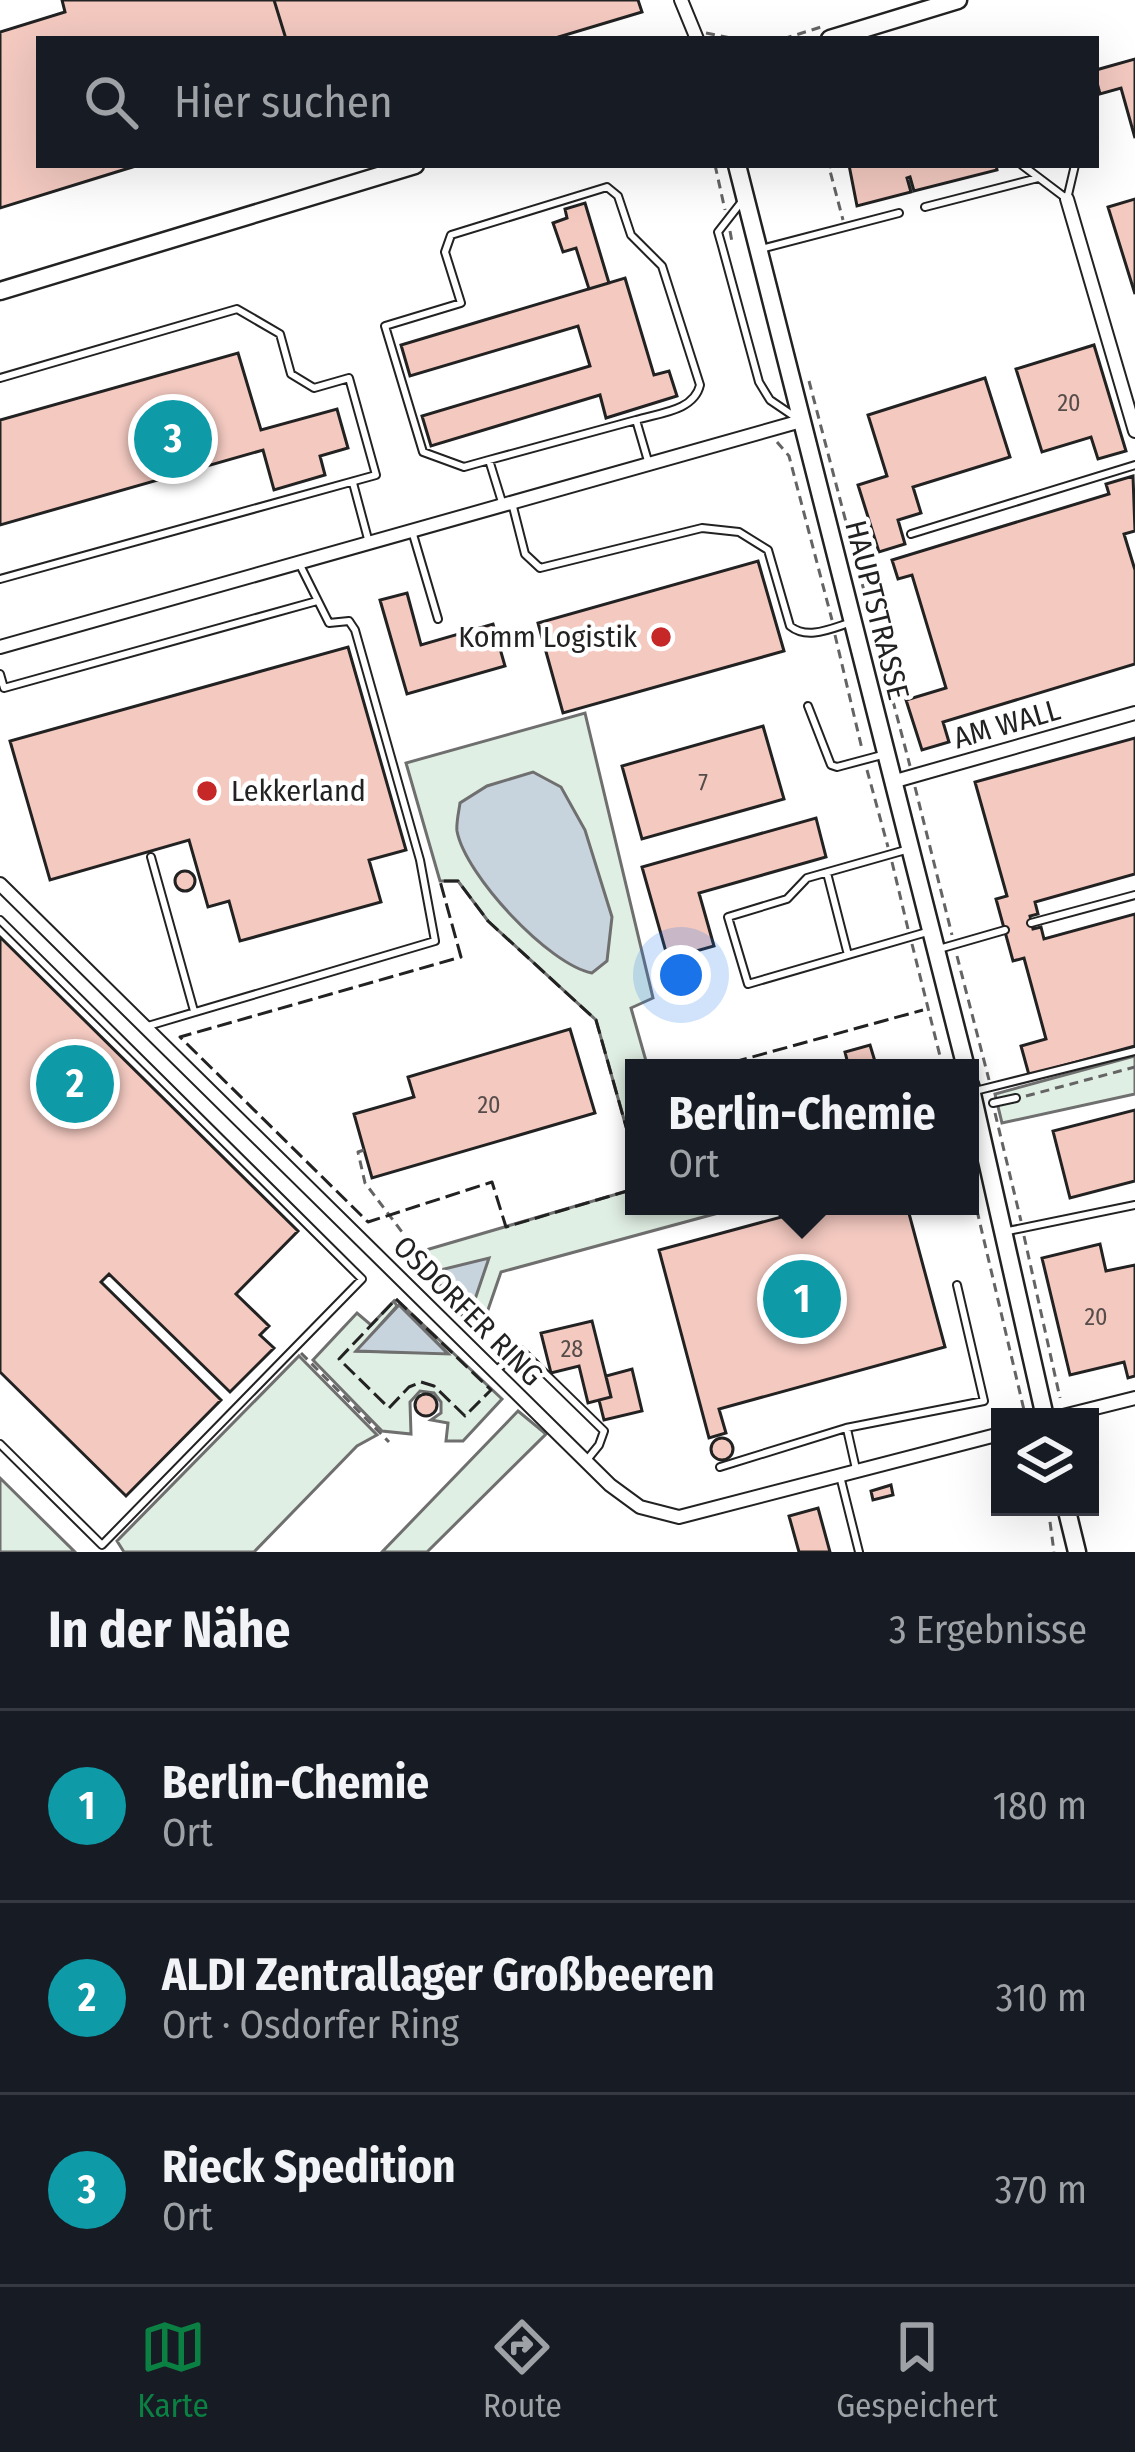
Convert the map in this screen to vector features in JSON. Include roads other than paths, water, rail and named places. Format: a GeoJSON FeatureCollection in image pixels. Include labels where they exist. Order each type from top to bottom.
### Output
{"type":"FeatureCollection","features":[{"type":"Feature","properties":{"kind":"street"},"geometry":{"type":"LineString","coordinates":[[681,0],[696,36]]}},
{"type":"Feature","properties":{"kind":"street"},"geometry":{"type":"LineString","coordinates":[[840,36],[958,0]]}},
{"type":"Feature","properties":{"kind":"street"},"geometry":{"type":"LineString","coordinates":[[0,291],[405,168]]}},
{"type":"Feature","properties":{"kind":"street","name":"HAUPTSTRASSE"},"geometry":{"type":"LineString","coordinates":[[724,168],[745,197],[964,1059]]}},
{"type":"Feature","properties":{"kind":"street"},"geometry":{"type":"LineString","coordinates":[[1067,199],[1135,430]]}},
{"type":"Feature","properties":{"kind":"street"},"geometry":{"type":"LineString","coordinates":[[0,646],[801,422]]}},
{"type":"Feature","properties":{"kind":"street","name":"AM WALL"},"geometry":{"type":"LineString","coordinates":[[892,782],[1135,713]]}},
{"type":"Feature","properties":{"kind":"street","name":"OSDORFER RING"},"geometry":{"type":"LineString","coordinates":[[0,884],[586,1461],[640,1507],[679,1517],[991,1436]]}},
{"type":"Feature","properties":{"kind":"street"},"geometry":{"type":"LineString","coordinates":[[979,1116],[1013,1230],[1043,1408]]}},
{"type":"Feature","properties":{"kind":"street"},"geometry":{"type":"LineString","coordinates":[[1095,1408],[1135,1398]]}},
{"type":"Feature","properties":{"kind":"street"},"geometry":{"type":"LineString","coordinates":[[1068,1516],[1077,1552]]}},
{"type":"Feature","properties":{"kind":"lane"},"geometry":{"type":"LineString","coordinates":[[1026,168],[1067,199],[1074,168]]}},
{"type":"Feature","properties":{"kind":"lane"},"geometry":{"type":"LineString","coordinates":[[925,206],[1038,178]]}},
{"type":"Feature","properties":{"kind":"lane"},"geometry":{"type":"LineString","coordinates":[[607,187],[618,196],[631,235],[662,266],[700,385],[689,404],[636,420],[464,467],[423,452],[385,326],[461,303],[445,252],[451,235],[607,187]]}},
{"type":"Feature","properties":{"kind":"lane"},"geometry":{"type":"LineString","coordinates":[[745,197],[718,232],[759,382],[770,400],[801,422]]}},
{"type":"Feature","properties":{"kind":"lane"},"geometry":{"type":"LineString","coordinates":[[758,250],[899,213]]}},
{"type":"Feature","properties":{"kind":"lane"},"geometry":{"type":"LineString","coordinates":[[0,378],[236,310],[280,334],[291,374],[314,388],[349,378],[376,475],[0,579]]}},
{"type":"Feature","properties":{"kind":"lane"},"geometry":{"type":"LineString","coordinates":[[636,420],[649,464]]}},
{"type":"Feature","properties":{"kind":"lane"},"geometry":{"type":"LineString","coordinates":[[489,460],[525,554],[540,568],[715,526],[752,537],[768,550],[795,631],[810,634],[853,622]]}},
{"type":"Feature","properties":{"kind":"lane"},"geometry":{"type":"LineString","coordinates":[[911,534],[1135,465]]}},
{"type":"Feature","properties":{"kind":"lane"},"geometry":{"type":"LineString","coordinates":[[353,481],[369,543]]}},
{"type":"Feature","properties":{"kind":"lane"},"geometry":{"type":"LineString","coordinates":[[412,531],[437,619]]}},
{"type":"Feature","properties":{"kind":"lane"},"geometry":{"type":"LineString","coordinates":[[145,1027],[435,941],[420,860],[355,630],[349,621],[329,623],[298,563]]}},
{"type":"Feature","properties":{"kind":"lane"},"geometry":{"type":"LineString","coordinates":[[0,674],[2,689],[317,601]]}},
{"type":"Feature","properties":{"kind":"lane"},"geometry":{"type":"LineString","coordinates":[[808,706],[830,764],[837,767],[886,754]]}},
{"type":"Feature","properties":{"kind":"lane"},"geometry":{"type":"LineString","coordinates":[[909,849],[807,878],[787,899],[728,916],[748,984],[848,955],[933,940],[954,944],[1005,930]]}},
{"type":"Feature","properties":{"kind":"lane"},"geometry":{"type":"LineString","coordinates":[[151,857],[194,1011]]}},
{"type":"Feature","properties":{"kind":"lane"},"geometry":{"type":"LineString","coordinates":[[826,872],[848,955]]}},
{"type":"Feature","properties":{"kind":"lane"},"geometry":{"type":"LineString","coordinates":[[1031,923],[1135,895]]}},
{"type":"Feature","properties":{"kind":"lane"},"geometry":{"type":"LineString","coordinates":[[0,920],[362,1280],[102,1545],[0,1444]]}},
{"type":"Feature","properties":{"kind":"lane"},"geometry":{"type":"LineString","coordinates":[[979,1089],[1135,1051]]}},
{"type":"Feature","properties":{"kind":"lane"},"geometry":{"type":"LineString","coordinates":[[993,1102],[1016,1098]]}},
{"type":"Feature","properties":{"kind":"lane"},"geometry":{"type":"LineString","coordinates":[[1013,1230],[1135,1205]]}},
{"type":"Feature","properties":{"kind":"lane"},"geometry":{"type":"LineString","coordinates":[[720,1467],[847,1428],[984,1401],[957,1286]]}},
{"type":"Feature","properties":{"kind":"lane"},"geometry":{"type":"LineString","coordinates":[[495,1371],[520,1349],[604,1430],[586,1461]]}},
{"type":"Feature","properties":{"kind":"lane"},"geometry":{"type":"LineString","coordinates":[[847,1428],[857,1472]]}},
{"type":"Feature","properties":{"kind":"lane"},"geometry":{"type":"LineString","coordinates":[[840,1476],[860,1552]]}},
{"type":"Feature","properties":{"kind":"place","name":"Rieck Spedition"},"geometry":{"type":"Point","coordinates":[173,439]}},
{"type":"Feature","properties":{"kind":"place","name":"Komm Logistik"},"geometry":{"type":"Point","coordinates":[661,637]}},
{"type":"Feature","properties":{"kind":"place","name":"Lekkerland"},"geometry":{"type":"Point","coordinates":[207,791]}},
{"type":"Feature","properties":{"kind":"place","name":"ALDI Zentrallager Großbeeren"},"geometry":{"type":"Point","coordinates":[75,1084]}},
{"type":"Feature","properties":{"kind":"place","name":"Berlin-Chemie"},"geometry":{"type":"Point","coordinates":[802,1299]}}]}
